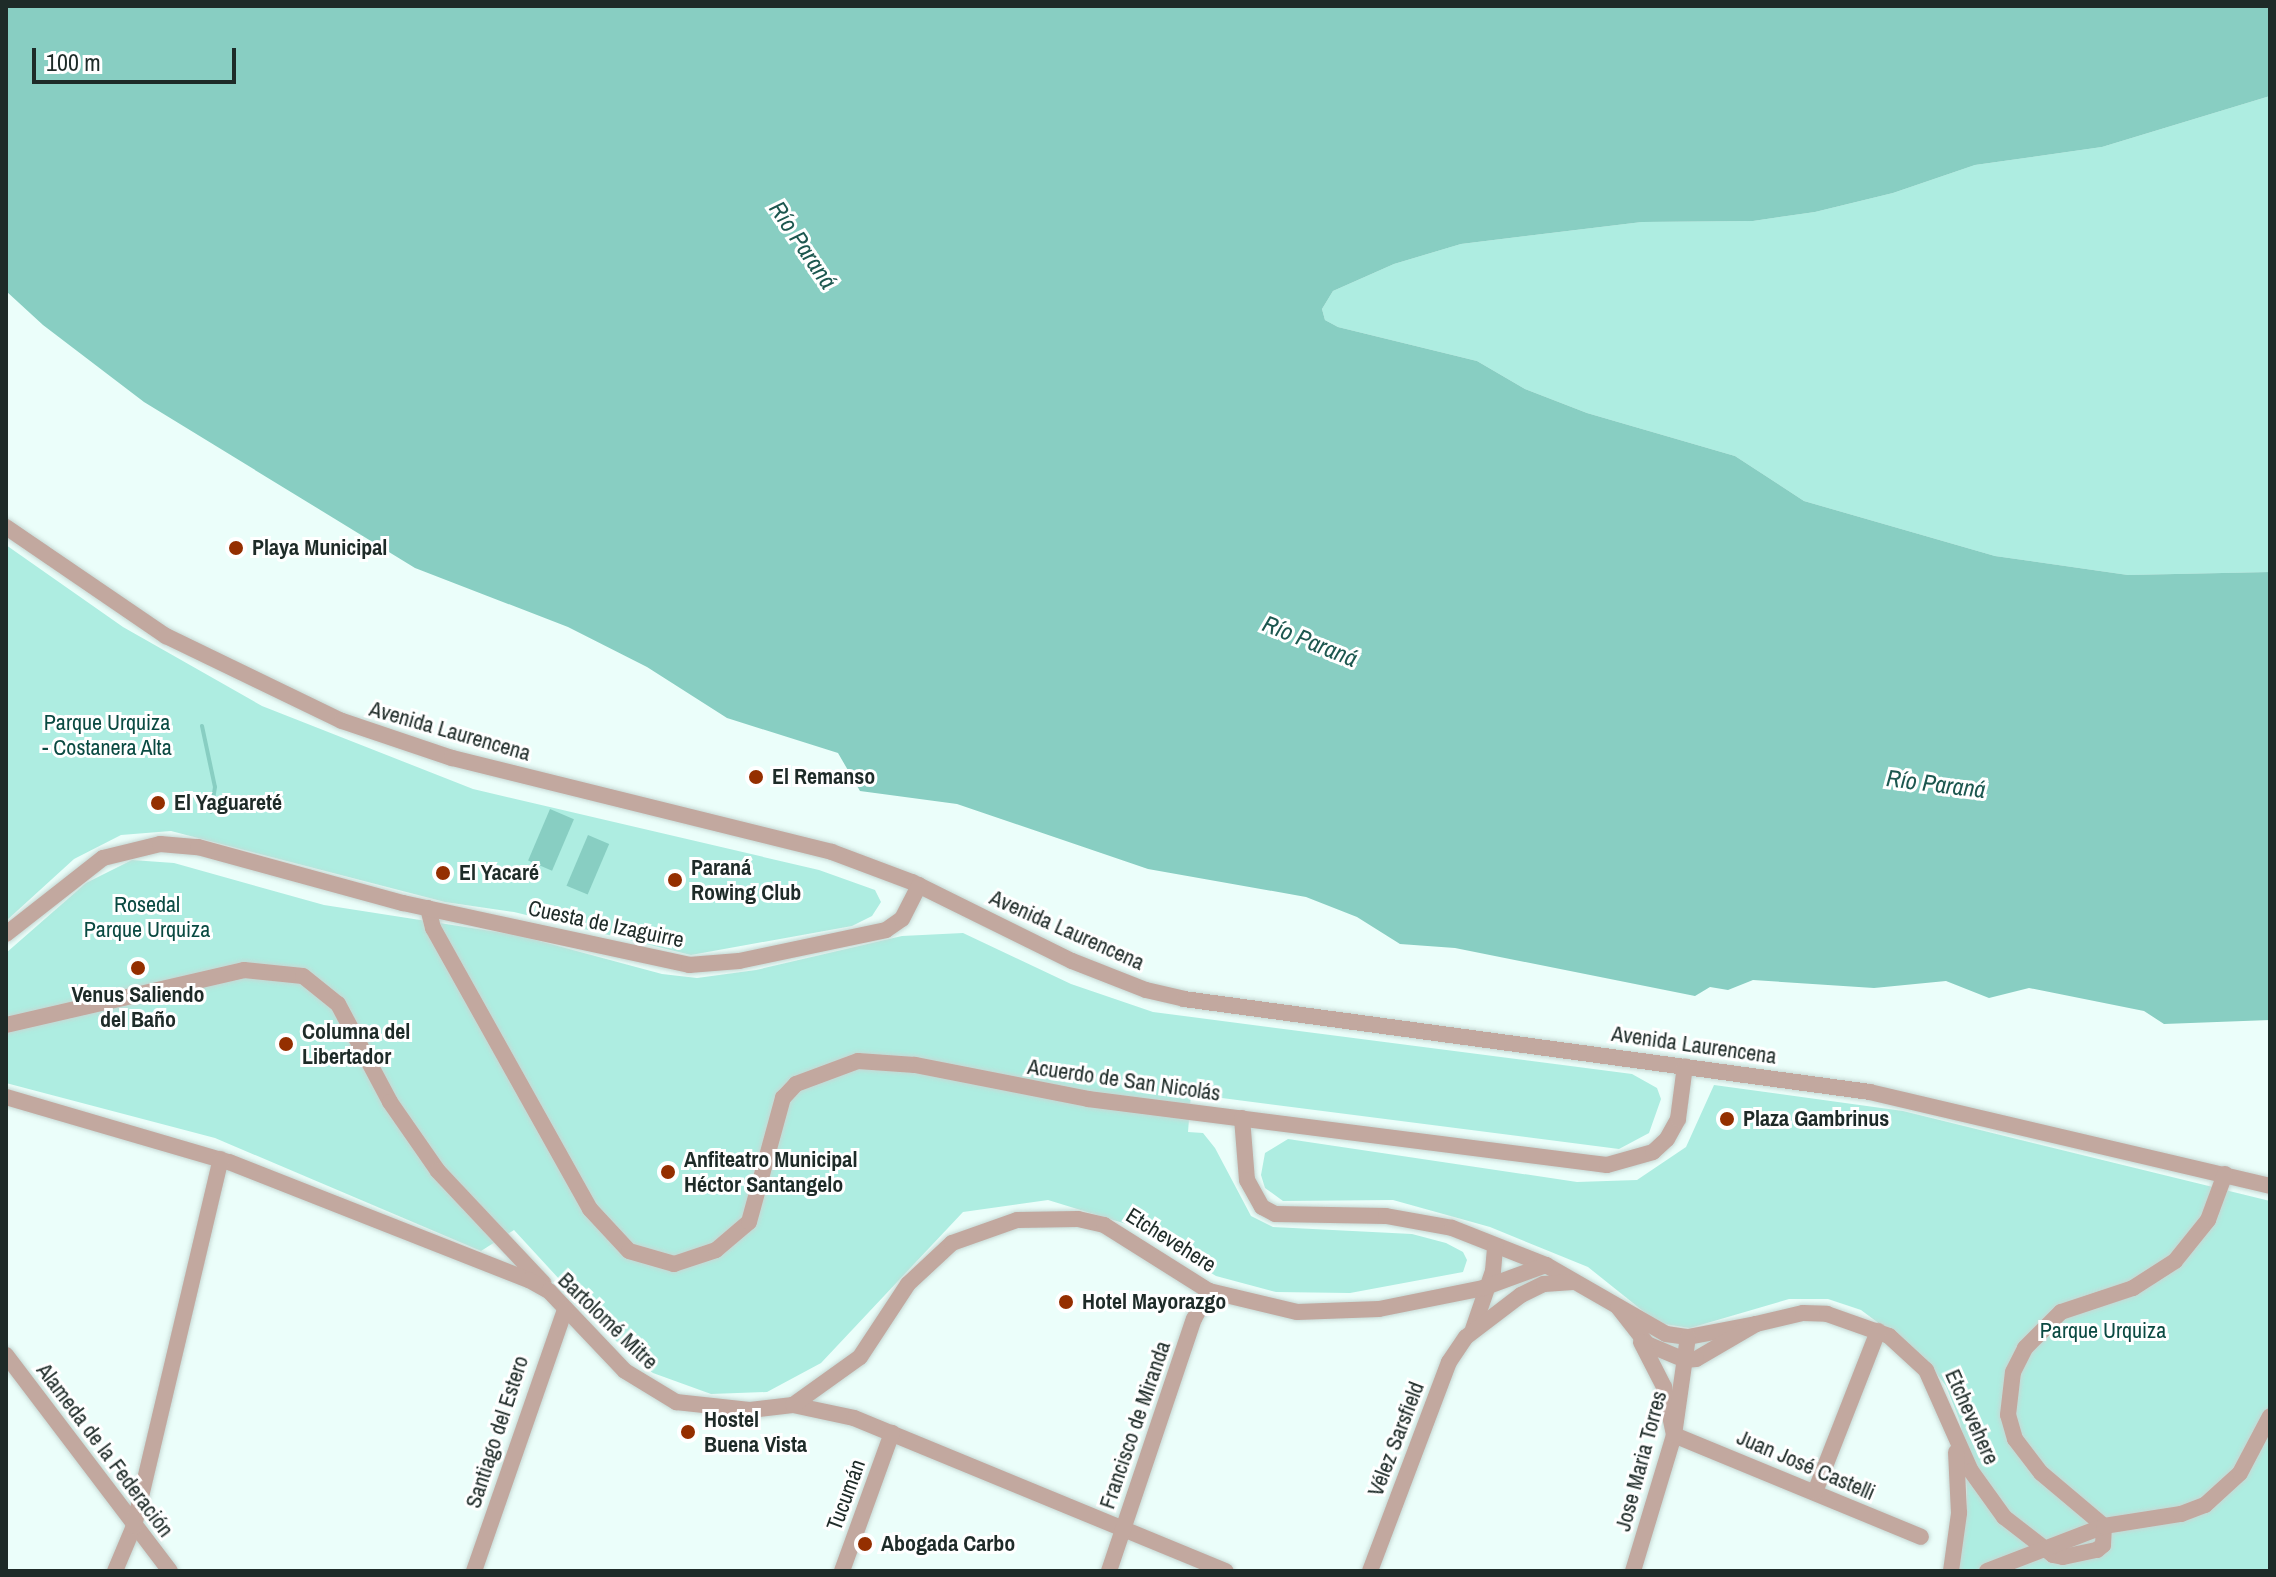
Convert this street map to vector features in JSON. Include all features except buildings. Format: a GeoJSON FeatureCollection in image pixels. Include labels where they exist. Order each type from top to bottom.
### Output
{"type":"FeatureCollection","features":[{"type":"Feature","properties":{"kind":"street","name":"Avenida Laurencena"},"geometry":{"type":"LineString","coordinates":[[6,527],[166,636],[342,721],[452,758],[832,852],[919,885],[1072,961],[1184,999],[1909,1099],[2270,1186]]}},
{"type":"Feature","properties":{"kind":"street","name":"Cuesta de Izaguirre"},"geometry":{"type":"LineString","coordinates":[[6,934],[103,858],[160,844],[198,847],[428,908],[702,965],[886,930],[902,919],[919,885]]}},
{"type":"Feature","properties":{"kind":"street","name":"Acuerdo de San Nicolás"},"geometry":{"type":"LineString","coordinates":[[428,908],[433,928],[590,1209],[616,1242],[650,1261],[674,1264],[694,1261],[735,1238],[749,1222],[759,1194],[775,1113],[783,1098],[796,1084],[858,1061],[915,1065],[1040,1092],[1607,1165],[1653,1152],[1667,1139],[1678,1119],[1685,1066]]}},
{"type":"Feature","properties":{"kind":"street"},"geometry":{"type":"LineString","coordinates":[[6,1025],[244,970],[303,976],[338,1004],[390,1102],[438,1171],[549,1291]]}},
{"type":"Feature","properties":{"kind":"street","name":"Bartolomé Mitre"},"geometry":{"type":"LineString","coordinates":[[6,1097],[221,1159],[549,1291],[625,1371],[676,1402],[750,1410],[793,1405],[854,1418],[1226,1571]]}},
{"type":"Feature","properties":{"kind":"street"},"geometry":{"type":"LineString","coordinates":[[1242,1118],[1247,1180],[1262,1207],[1275,1214],[1422,1219],[1546,1265],[1577,1282]]}},
{"type":"Feature","properties":{"kind":"street"},"geometry":{"type":"LineString","coordinates":[[115,1571],[134,1526],[221,1159]]}},
{"type":"Feature","properties":{"kind":"street"},"geometry":{"type":"LineString","coordinates":[[2104,1526],[2041,1473],[2015,1439],[2008,1415],[2013,1372],[2025,1348],[2061,1312],[2133,1288],[2175,1261],[2208,1220],[2225,1174]]}},
{"type":"Feature","properties":{"kind":"street","name":"Etchevehere"},"geometry":{"type":"LineString","coordinates":[[793,1405],[860,1357],[927,1263],[952,1243],[990,1227],[1044,1217],[1104,1225],[1209,1291],[1297,1312],[1343,1313],[1483,1288],[1546,1265]]}},
{"type":"Feature","properties":{"kind":"street","name":"Vélez Sarsfield"},"geometry":{"type":"LineString","coordinates":[[1473,1329],[1483,1288],[1493,1271],[1495,1246]]}},
{"type":"Feature","properties":{"kind":"street","name":"Vélez Sarsfield"},"geometry":{"type":"LineString","coordinates":[[1370,1571],[1449,1362],[1473,1329],[1544,1284],[1577,1282]]}},
{"type":"Feature","properties":{"kind":"street","name":"Etchevehere"},"geometry":{"type":"LineString","coordinates":[[1577,1282],[1648,1328],[1688,1337],[1803,1313],[1827,1314],[1878,1331],[1908,1350],[1926,1370],[1953,1435],[1991,1502],[2041,1547]]}},
{"type":"Feature","properties":{"kind":"street","name":"Francisco de Miranda"},"geometry":{"type":"LineString","coordinates":[[1109,1571],[1194,1319],[1209,1291]]}},
{"type":"Feature","properties":{"kind":"street","name":"Etchevehere"},"geometry":{"type":"LineString","coordinates":[[1618,1307],[1636,1333],[1664,1354],[1685,1360],[1696,1359],[1756,1324]]}},
{"type":"Feature","properties":{"kind":"street","name":"Santiago del Estero"},"geometry":{"type":"LineString","coordinates":[[474,1571],[565,1309]]}},
{"type":"Feature","properties":{"kind":"street"},"geometry":{"type":"LineString","coordinates":[[1815,1492],[1878,1331]]}},
{"type":"Feature","properties":{"kind":"street"},"geometry":{"type":"LineString","coordinates":[[1636,1333],[1664,1387],[1674,1435]]}},
{"type":"Feature","properties":{"kind":"street","name":"Jose Maria Torres"},"geometry":{"type":"LineString","coordinates":[[1633,1571],[1674,1435],[1688,1337]]}},
{"type":"Feature","properties":{"kind":"street","name":"Alameda de la Federación"},"geometry":{"type":"LineString","coordinates":[[6,1355],[170,1571]]}},
{"type":"Feature","properties":{"kind":"street"},"geometry":{"type":"LineString","coordinates":[[1987,1571],[2041,1547],[2104,1526],[2181,1514],[2205,1505],[2240,1473],[2270,1416]]}},
{"type":"Feature","properties":{"kind":"street","name":"Tucumán"},"geometry":{"type":"LineString","coordinates":[[842,1571],[892,1433]]}},
{"type":"Feature","properties":{"kind":"street","name":"Juan José Castelli"},"geometry":{"type":"LineString","coordinates":[[1674,1435],[1921,1537]]}},
{"type":"Feature","properties":{"kind":"street"},"geometry":{"type":"LineString","coordinates":[[1951,1571],[1960,1475],[1953,1435]]}},
{"type":"Feature","properties":{"kind":"green space"},"geometry":{"type":"Polygon","coordinates":[[[2270,96],[2270,572],[2128,575],[1995,556],[1804,501],[1735,456],[1587,413],[1525,389],[1477,361],[1338,327],[1325,320],[1322,309],[1333,291],[1394,264],[1461,244],[1642,222],[1753,221],[1815,212],[1893,193],[1975,165],[2102,147],[2270,96]]]}},
{"type":"Feature","properties":{"kind":"green space","name":"Parque Urquiza - Costanera Alta"},"geometry":{"type":"Polygon","coordinates":[[[6,545],[123,627],[262,706],[473,789],[819,870],[875,890],[881,902],[872,916],[852,926],[691,955],[514,912],[445,902],[171,831],[121,835],[74,859],[6,921],[6,545]]]}},
{"type":"Feature","properties":{"kind":"green space","name":"Rosedal Parque Urquiza"},"geometry":{"type":"Polygon","coordinates":[[[132,860],[174,863],[324,905],[517,935],[662,974],[697,978],[756,970],[902,936],[963,933],[1071,984],[1153,1012],[1632,1074],[1657,1088],[1661,1099],[1649,1133],[1619,1149],[1191,1094],[1188,1132],[1203,1133],[1215,1148],[1251,1216],[1273,1227],[1412,1234],[1446,1243],[1463,1252],[1467,1260],[1463,1272],[1350,1293],[1276,1292],[1216,1276],[1136,1227],[1048,1200],[963,1212],[821,1363],[767,1392],[711,1394],[653,1373],[630,1356],[514,1230],[481,1251],[215,1138],[6,1083],[6,953],[86,883],[132,860]]]}},
{"type":"Feature","properties":{"kind":"green space","name":"Parque Urquiza"},"geometry":{"type":"Polygon","coordinates":[[[1714,1085],[1903,1111],[2270,1201],[2270,1571],[1958,1571],[1967,1501],[1966,1446],[1959,1419],[1946,1386],[1924,1357],[1861,1310],[1828,1299],[1789,1299],[1690,1328],[1658,1323],[1588,1267],[1490,1227],[1393,1200],[1283,1201],[1265,1188],[1261,1175],[1265,1153],[1288,1139],[1577,1182],[1637,1180],[1686,1147],[1714,1085]]]}},
{"type":"Feature","properties":{"kind":"water","name":"Río Paraná"},"geometry":{"type":"Polygon","coordinates":[[[6,6],[2270,6],[2270,96],[2102,147],[1975,165],[1893,193],[1815,212],[1753,221],[1642,222],[1461,244],[1394,264],[1333,291],[1322,309],[1325,320],[1338,327],[1477,361],[1525,389],[1587,413],[1735,456],[1804,501],[1995,556],[2128,575],[2270,572],[2270,1020],[2164,1024],[2144,1011],[2029,988],[1989,998],[1946,981],[1874,988],[1753,980],[1728,990],[1710,987],[1695,996],[1455,948],[1400,944],[1357,917],[1306,897],[1148,869],[957,804],[860,791],[838,753],[727,718],[647,667],[568,627],[415,568],[144,402],[43,325],[6,291],[6,6]]]}},
{"type":"Feature","properties":{"kind":"water"},"geometry":{"type":"Polygon","coordinates":[[[550,809],[574,819],[552,871],[528,861],[550,809]]]}},
{"type":"Feature","properties":{"kind":"water"},"geometry":{"type":"Polygon","coordinates":[[[588,835],[609,844],[588,895],[567,886],[588,835]]]}},
{"type":"Feature","properties":{"kind":"waterway"},"geometry":{"type":"LineString","coordinates":[[202,726],[215,787],[211,812]]}},
{"type":"Feature","properties":{"kind":"place","name":"Playa Municipal"},"geometry":{"type":"Point","coordinates":[236,548]}},
{"type":"Feature","properties":{"kind":"place","name":"El Remanso"},"geometry":{"type":"Point","coordinates":[756,777]}},
{"type":"Feature","properties":{"kind":"place","name":"El Yaguareté"},"geometry":{"type":"Point","coordinates":[158,803]}},
{"type":"Feature","properties":{"kind":"place","name":"El Yacaré"},"geometry":{"type":"Point","coordinates":[443,873]}},
{"type":"Feature","properties":{"kind":"place","name":"Paraná Rowing Club"},"geometry":{"type":"Point","coordinates":[675,880]}},
{"type":"Feature","properties":{"kind":"place","name":"Venus Saliendo del Baño"},"geometry":{"type":"Point","coordinates":[138,968]}},
{"type":"Feature","properties":{"kind":"place","name":"Columna del Libertador"},"geometry":{"type":"Point","coordinates":[286,1044]}},
{"type":"Feature","properties":{"kind":"place","name":"Plaza Gambrinus"},"geometry":{"type":"Point","coordinates":[1727,1119]}},
{"type":"Feature","properties":{"kind":"place","name":"Anfiteatro Municipal Héctor Santangelo"},"geometry":{"type":"Point","coordinates":[668,1172]}},
{"type":"Feature","properties":{"kind":"place","name":"Hotel Mayorazgo"},"geometry":{"type":"Point","coordinates":[1066,1302]}},
{"type":"Feature","properties":{"kind":"place","name":"Hostel Buena Vista"},"geometry":{"type":"Point","coordinates":[688,1432]}},
{"type":"Feature","properties":{"kind":"place","name":"Abogada Carbo"},"geometry":{"type":"Point","coordinates":[865,1544]}}]}
